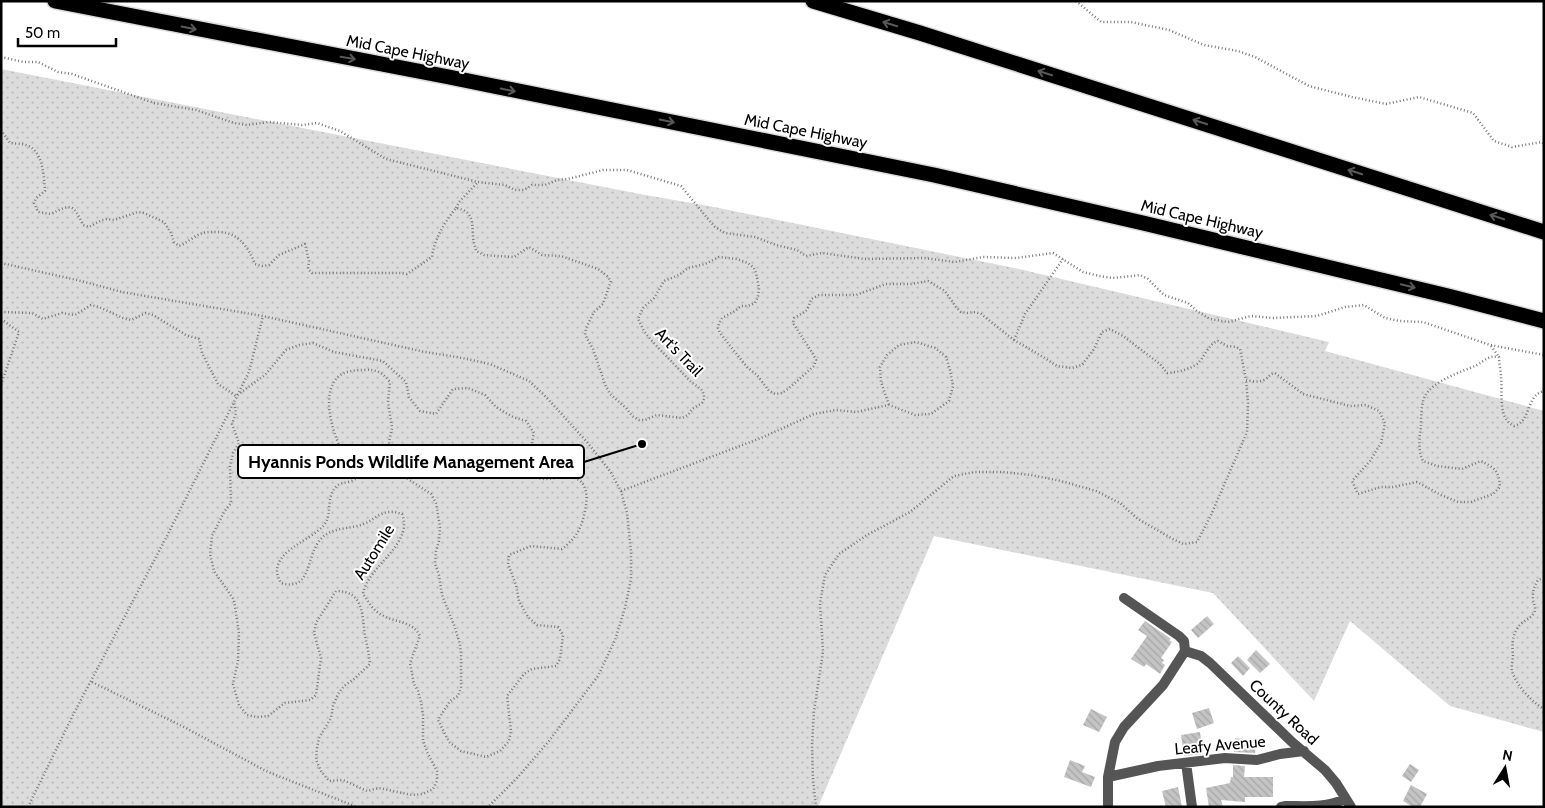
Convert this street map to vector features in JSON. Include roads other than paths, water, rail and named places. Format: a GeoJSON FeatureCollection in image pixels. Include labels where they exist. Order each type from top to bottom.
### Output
{"type":"FeatureCollection","features":[{"type":"Feature","properties":{"kind":"highway","name":"Mid Cape Highway"},"geometry":{"type":"LineString","coordinates":[[55,1],[449,77],[934,175],[1142,222],[1544,321]]}},
{"type":"Feature","properties":{"kind":"highway"},"geometry":{"type":"LineString","coordinates":[[813,1],[920,33],[1544,232]]}},
{"type":"Feature","properties":{"kind":"street"},"geometry":{"type":"LineString","coordinates":[[1108,807],[1108,776],[1115,742],[1119,734],[1163,685],[1185,651],[1184,642],[1174,631],[1124,598]]}},
{"type":"Feature","properties":{"kind":"street","name":"County Road"},"geometry":{"type":"LineString","coordinates":[[1185,651],[1201,656],[1210,663],[1330,776],[1349,805]]}},
{"type":"Feature","properties":{"kind":"street","name":"Leafy Avenue"},"geometry":{"type":"LineString","coordinates":[[1108,776],[1145,768],[1225,758],[1257,760],[1280,754],[1304,752]]}},
{"type":"Feature","properties":{"kind":"street"},"geometry":{"type":"LineString","coordinates":[[1186,763],[1192,807]]}},
{"type":"Feature","properties":{"kind":"street"},"geometry":{"type":"LineString","coordinates":[[1281,807],[1349,805]]}},
{"type":"Feature","properties":{"kind":"place","name":"Hyannis Ponds Wildlife Management Area"},"geometry":{"type":"Point","coordinates":[642,444]}}]}
